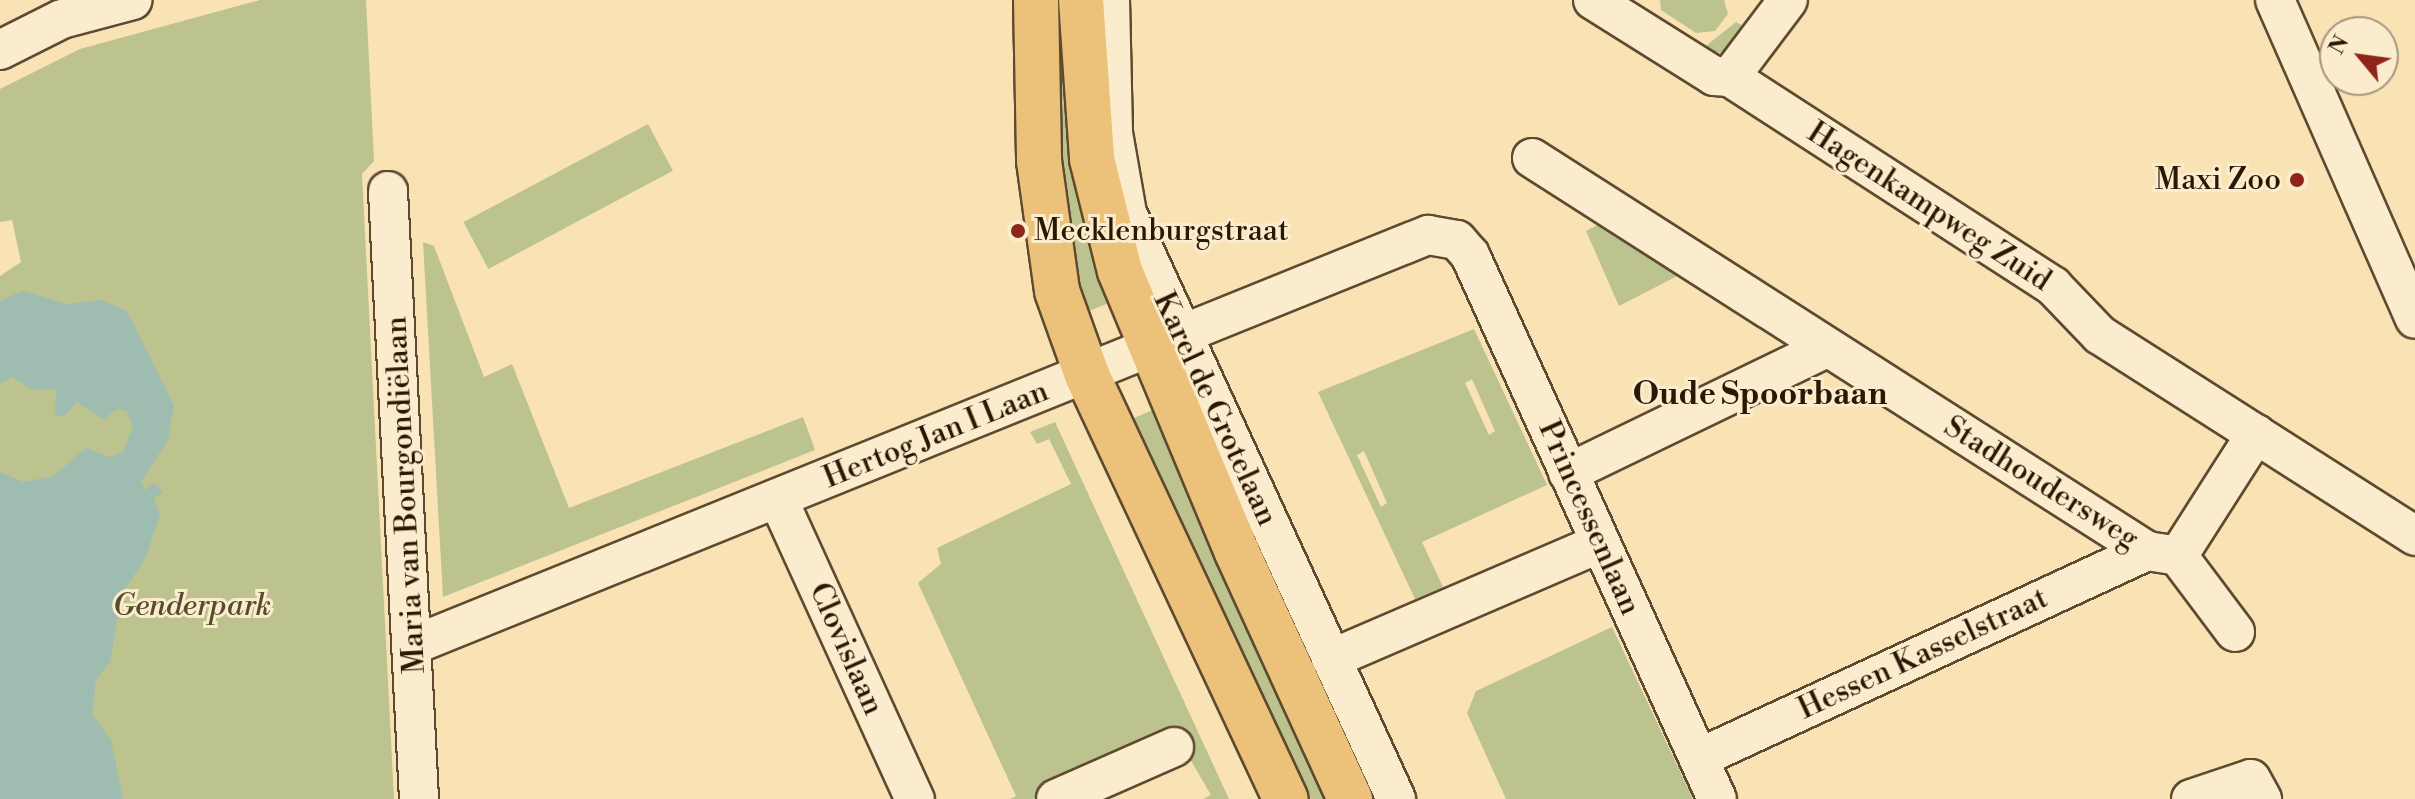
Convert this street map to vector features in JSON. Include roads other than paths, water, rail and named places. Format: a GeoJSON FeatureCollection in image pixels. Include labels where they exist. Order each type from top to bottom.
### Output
{"type":"FeatureCollection","features":[{"type":"Feature","properties":{"kind":"main road"},"geometry":{"type":"LineString","coordinates":[[1036,0],[1048,228],[1057,291],[1087,375],[1286,799]]}},
{"type":"Feature","properties":{"kind":"main road","name":"Karel de Grotelaan"},"geometry":{"type":"LineString","coordinates":[[1081,0],[1092,159],[1350,799]]}},
{"type":"Feature","properties":{"kind":"street"},"geometry":{"type":"LineString","coordinates":[[0,50],[59,10],[133,0]]}},
{"type":"Feature","properties":{"kind":"street","name":"Karel de Grotelaan"},"geometry":{"type":"LineString","coordinates":[[1110,0],[1113,133],[1124,202],[1166,343],[1331,659],[1396,799]]}},
{"type":"Feature","properties":{"kind":"street","name":"Hagenkampweg Zuid"},"geometry":{"type":"LineString","coordinates":[[1593,0],[1714,76],[1730,77],[2053,286],[2100,335],[2415,536]]}},
{"type":"Feature","properties":{"kind":"street"},"geometry":{"type":"LineString","coordinates":[[1730,77],[1788,0]]}},
{"type":"Feature","properties":{"kind":"street"},"geometry":{"type":"LineString","coordinates":[[2275,0],[2415,319]]}},
{"type":"Feature","properties":{"kind":"street","name":"Stadhoudersweg"},"geometry":{"type":"LineString","coordinates":[[1532,158],[1827,348],[2162,553],[2235,632]]}},
{"type":"Feature","properties":{"kind":"street","name":"Maria van Bourgondiëlaan"},"geometry":{"type":"LineString","coordinates":[[388,191],[416,644],[419,799]]}},
{"type":"Feature","properties":{"kind":"street","name":"Hertog Jan I Laan"},"geometry":{"type":"LineString","coordinates":[[416,644],[1428,235],[1457,240]]}},
{"type":"Feature","properties":{"kind":"street","name":"Princessenlaan"},"geometry":{"type":"LineString","coordinates":[[1457,240],[1717,799]]}},
{"type":"Feature","properties":{"kind":"street"},"geometry":{"type":"LineString","coordinates":[[1568,473],[1827,348]]}},
{"type":"Feature","properties":{"kind":"street"},"geometry":{"type":"LineString","coordinates":[[2162,553],[2256,434]]}},
{"type":"Feature","properties":{"kind":"street","name":"Clovislaan"},"geometry":{"type":"LineString","coordinates":[[778,499],[915,799]]}},
{"type":"Feature","properties":{"kind":"street"},"geometry":{"type":"LineString","coordinates":[[1331,659],[1600,543]]}},
{"type":"Feature","properties":{"kind":"street","name":"Hessen Kasselstraat"},"geometry":{"type":"LineString","coordinates":[[1699,758],[2162,553]]}},
{"type":"Feature","properties":{"kind":"street"},"geometry":{"type":"LineString","coordinates":[[1056,799],[1174,747]]}},
{"type":"Feature","properties":{"kind":"street"},"geometry":{"type":"LineString","coordinates":[[2191,799],[2251,779],[2262,799]]}},
{"type":"Feature","properties":{"kind":"place","name":"Maxi Zoo"},"geometry":{"type":"Point","coordinates":[2297,180]}},
{"type":"Feature","properties":{"kind":"place","name":"Mecklenburgstraat"},"geometry":{"type":"Point","coordinates":[1018,231]}},
{"type":"Feature","properties":{"kind":"district","name":"Oude Spoorbaan"},"geometry":{"type":"Point","coordinates":[1760,394]}},
{"type":"Feature","properties":{"kind":"park label","name":"Genderpark"},"geometry":{"type":"Point","coordinates":[192,606]}}]}
